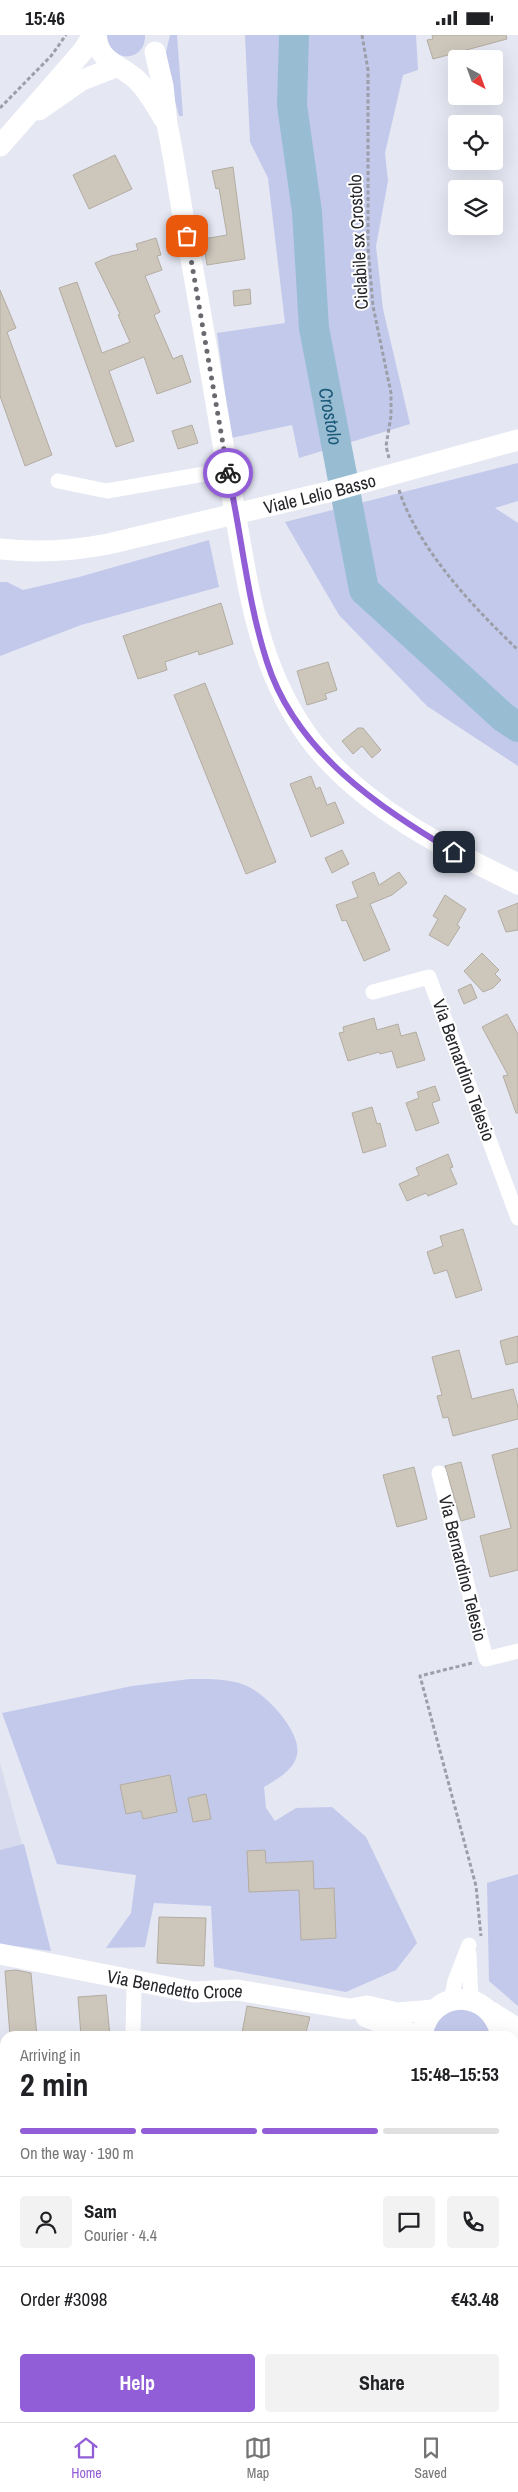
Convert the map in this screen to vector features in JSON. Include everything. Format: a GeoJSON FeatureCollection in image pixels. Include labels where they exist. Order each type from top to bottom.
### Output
{"type":"FeatureCollection","features":[{"type":"Feature","properties":{"kind":"street"},"geometry":{"type":"LineString","coordinates":[[94,35],[100,52],[148,92],[167,124]]}},
{"type":"Feature","properties":{"kind":"street"},"geometry":{"type":"LineString","coordinates":[[0,146],[23,122],[51,85],[83,51],[94,35]]}},
{"type":"Feature","properties":{"kind":"street"},"geometry":{"type":"LineString","coordinates":[[23,122],[82,80],[120,68],[145,63],[158,44]]}},
{"type":"Feature","properties":{"kind":"street"},"geometry":{"type":"LineString","coordinates":[[158,44],[167,124],[227,471],[246,577],[268,664],[291,712],[314,745],[372,800],[471,861],[518,885]]}},
{"type":"Feature","properties":{"kind":"street","name":"Viale Lelio Basso"},"geometry":{"type":"LineString","coordinates":[[0,549],[40,552],[83,549],[155,534],[328,492],[518,440]]}},
{"type":"Feature","properties":{"kind":"street"},"geometry":{"type":"LineString","coordinates":[[58,481],[107,491],[227,471]]}},
{"type":"Feature","properties":{"kind":"street","name":"Via Bernardino Telesio"},"geometry":{"type":"LineString","coordinates":[[374,992],[429,977],[518,1218]]}},
{"type":"Feature","properties":{"kind":"street","name":"Via Bernardino Telesio"},"geometry":{"type":"LineString","coordinates":[[439,1473],[486,1659],[518,1651]]}},
{"type":"Feature","properties":{"kind":"street","name":"Via Benedetto Croce"},"geometry":{"type":"LineString","coordinates":[[0,1954],[138,1979],[201,1993],[237,1990],[350,2009],[367,2018],[404,2031]]}},
{"type":"Feature","properties":{"kind":"street"},"geometry":{"type":"LineString","coordinates":[[133,2031],[134,1986],[138,1979]]}},
{"type":"Feature","properties":{"kind":"street"},"geometry":{"type":"LineString","coordinates":[[461,2005],[518,2029]]}},
{"type":"Feature","properties":{"kind":"street"},"geometry":{"type":"LineString","coordinates":[[423,2031],[424,2027],[461,2005]]}},
{"type":"Feature","properties":{"kind":"street"},"geometry":{"type":"LineString","coordinates":[[461,2005],[495,2018],[499,2031]]}},
{"type":"Feature","properties":{"kind":"street","name":"Via Benedetto Croce"},"geometry":{"type":"LineString","coordinates":[[350,2009],[367,2006],[396,2013],[461,2005]]}},
{"type":"Feature","properties":{"kind":"path"},"geometry":{"type":"LineString","coordinates":[[0,108],[50,56],[66,35]]}},
{"type":"Feature","properties":{"kind":"path","name":"Ciclabile sx Crostolo"},"geometry":{"type":"LineString","coordinates":[[362,35],[368,69],[368,248],[373,306],[391,393],[391,416],[386,446]]}},
{"type":"Feature","properties":{"kind":"path"},"geometry":{"type":"LineString","coordinates":[[403,502],[422,538],[462,592],[518,650]]}},
{"type":"Feature","properties":{"kind":"path"},"geometry":{"type":"LineString","coordinates":[[481,1945],[481,1926],[476,1886],[420,1676],[486,1659]]}},
{"type":"Feature","properties":{"kind":"shaded area"},"geometry":{"type":"Polygon","coordinates":[[[107,35],[145,35],[144,44],[140,51],[134,55],[120,55],[109,44],[107,35]]]}},
{"type":"Feature","properties":{"kind":"shaded area"},"geometry":{"type":"Polygon","coordinates":[[[170,35],[177,35],[183,116],[179,116],[164,61],[170,35]]]}},
{"type":"Feature","properties":{"kind":"shaded area"},"geometry":{"type":"Polygon","coordinates":[[[245,35],[416,35],[418,70],[403,75],[385,153],[388,181],[376,246],[383,309],[410,424],[299,458],[292,425],[231,438],[217,333],[285,323],[268,178],[250,142],[245,35]]]}},
{"type":"Feature","properties":{"kind":"shaded area"},"geometry":{"type":"Polygon","coordinates":[[[518,463],[518,501],[495,508],[518,523],[518,766],[427,706],[339,615],[285,522],[518,463]]]}},
{"type":"Feature","properties":{"kind":"shaded area"},"geometry":{"type":"Polygon","coordinates":[[[209,540],[219,587],[81,625],[0,656],[0,582],[7,582],[23,590],[79,577],[209,540]]]}},
{"type":"Feature","properties":{"kind":"shaded area"},"geometry":{"type":"Polygon","coordinates":[[[190,1679],[237,1682],[258,1693],[283,1717],[294,1737],[297,1755],[288,1770],[264,1787],[266,1808],[275,1821],[296,1808],[332,1807],[366,1837],[417,1943],[396,1970],[346,1992],[214,1967],[211,1906],[154,1903],[145,1947],[106,1948],[131,1913],[136,1875],[57,1864],[2,1713],[132,1686],[190,1679]]]}},
{"type":"Feature","properties":{"kind":"shaded area"},"geometry":{"type":"Polygon","coordinates":[[[0,1763],[51,1951],[0,1944],[0,1763]]]}},
{"type":"Feature","properties":{"kind":"shaded area"},"geometry":{"type":"Polygon","coordinates":[[[24,1844],[51,1951],[0,1944],[0,1850],[24,1844]]]}},
{"type":"Feature","properties":{"kind":"shaded area"},"geometry":{"type":"Polygon","coordinates":[[[518,1874],[518,2006],[489,1981],[487,1883],[518,1874]]]}},
{"type":"Feature","properties":{"kind":"shaded area"},"geometry":{"type":"Polygon","coordinates":[[[462,2008],[481,2014],[490,2031],[434,2031],[442,2017],[462,2008]]]}},
{"type":"Feature","properties":{"kind":"building"},"geometry":{"type":"Polygon","coordinates":[[[432,35],[506,35],[507,39],[466,50],[448,50],[448,55],[433,59],[427,40],[433,39],[432,35]]]}},
{"type":"Feature","properties":{"kind":"building"},"geometry":{"type":"Polygon","coordinates":[[[115,155],[132,189],[89,209],[73,175],[115,155]]]}},
{"type":"Feature","properties":{"kind":"building"},"geometry":{"type":"Polygon","coordinates":[[[233,167],[245,259],[207,265],[203,239],[227,235],[219,188],[216,189],[212,171],[233,167]]]}},
{"type":"Feature","properties":{"kind":"building"},"geometry":{"type":"Polygon","coordinates":[[[156,238],[161,255],[157,256],[162,270],[145,276],[160,312],[154,315],[173,359],[182,355],[191,382],[157,394],[144,357],[109,371],[134,441],[116,447],[59,288],[77,282],[102,353],[130,342],[118,315],[120,314],[95,263],[111,256],[138,250],[136,244],[156,238]]]}},
{"type":"Feature","properties":{"kind":"building"},"geometry":{"type":"Polygon","coordinates":[[[250,289],[251,304],[234,306],[233,291],[250,289]]]}},
{"type":"Feature","properties":{"kind":"building"},"geometry":{"type":"Polygon","coordinates":[[[0,290],[16,328],[7,332],[52,455],[25,466],[0,396],[0,290]]]}},
{"type":"Feature","properties":{"kind":"building"},"geometry":{"type":"Polygon","coordinates":[[[192,425],[198,443],[178,449],[172,431],[192,425]]]}},
{"type":"Feature","properties":{"kind":"building"},"geometry":{"type":"Polygon","coordinates":[[[221,603],[233,644],[199,655],[198,651],[165,662],[167,670],[138,679],[123,636],[221,603]]]}},
{"type":"Feature","properties":{"kind":"building"},"geometry":{"type":"Polygon","coordinates":[[[328,662],[337,690],[325,694],[327,699],[307,705],[297,671],[328,662]]]}},
{"type":"Feature","properties":{"kind":"building"},"geometry":{"type":"Polygon","coordinates":[[[205,683],[276,862],[246,874],[174,695],[205,683]]]}},
{"type":"Feature","properties":{"kind":"building"},"geometry":{"type":"Polygon","coordinates":[[[358,728],[363,728],[381,750],[372,758],[362,746],[353,754],[342,741],[358,728]]]}},
{"type":"Feature","properties":{"kind":"building"},"geometry":{"type":"Polygon","coordinates":[[[311,776],[316,789],[320,787],[327,805],[335,802],[344,823],[311,837],[290,784],[311,776]]]}},
{"type":"Feature","properties":{"kind":"building"},"geometry":{"type":"Polygon","coordinates":[[[342,850],[349,864],[332,873],[325,858],[342,850]]]}},
{"type":"Feature","properties":{"kind":"building"},"geometry":{"type":"Polygon","coordinates":[[[374,872],[379,885],[399,872],[407,883],[392,895],[370,904],[390,950],[364,961],[346,920],[342,921],[336,905],[358,897],[352,882],[374,872]]]}},
{"type":"Feature","properties":{"kind":"building"},"geometry":{"type":"Polygon","coordinates":[[[445,895],[466,909],[457,925],[460,927],[448,946],[429,935],[438,919],[433,916],[445,895]]]}},
{"type":"Feature","properties":{"kind":"building"},"geometry":{"type":"Polygon","coordinates":[[[518,903],[518,930],[506,932],[498,911],[518,903]]]}},
{"type":"Feature","properties":{"kind":"building"},"geometry":{"type":"Polygon","coordinates":[[[482,953],[499,970],[495,974],[501,980],[493,988],[483,992],[464,971],[482,953]]]}},
{"type":"Feature","properties":{"kind":"building"},"geometry":{"type":"Polygon","coordinates":[[[471,984],[477,998],[464,1004],[458,990],[471,984]]]}},
{"type":"Feature","properties":{"kind":"building"},"geometry":{"type":"Polygon","coordinates":[[[507,1014],[518,1034],[518,1113],[516,1113],[503,1076],[508,1075],[482,1027],[507,1014]]]}},
{"type":"Feature","properties":{"kind":"building"},"geometry":{"type":"Polygon","coordinates":[[[374,1018],[377,1030],[398,1024],[401,1036],[416,1032],[425,1060],[397,1068],[392,1051],[380,1054],[379,1052],[348,1061],[339,1033],[344,1032],[343,1027],[374,1018]]]}},
{"type":"Feature","properties":{"kind":"building"},"geometry":{"type":"Polygon","coordinates":[[[435,1086],[440,1100],[432,1103],[439,1123],[416,1131],[406,1103],[419,1098],[417,1092],[435,1086]]]}},
{"type":"Feature","properties":{"kind":"building"},"geometry":{"type":"Polygon","coordinates":[[[372,1107],[377,1124],[380,1123],[386,1146],[363,1153],[352,1113],[372,1107]]]}},
{"type":"Feature","properties":{"kind":"building"},"geometry":{"type":"Polygon","coordinates":[[[448,1154],[453,1167],[450,1168],[457,1184],[428,1196],[426,1193],[407,1201],[399,1184],[419,1175],[416,1168],[448,1154]]]}},
{"type":"Feature","properties":{"kind":"building"},"geometry":{"type":"Polygon","coordinates":[[[463,1229],[482,1290],[456,1298],[447,1270],[434,1274],[427,1252],[443,1246],[440,1236],[463,1229]]]}},
{"type":"Feature","properties":{"kind":"building"},"geometry":{"type":"Polygon","coordinates":[[[518,1336],[518,1362],[506,1365],[500,1341],[518,1336]]]}},
{"type":"Feature","properties":{"kind":"building"},"geometry":{"type":"Polygon","coordinates":[[[459,1350],[472,1399],[513,1389],[518,1407],[518,1419],[453,1436],[448,1417],[443,1418],[437,1396],[442,1395],[432,1357],[459,1350]]]}},
{"type":"Feature","properties":{"kind":"building"},"geometry":{"type":"Polygon","coordinates":[[[518,1448],[518,1570],[490,1577],[480,1536],[511,1528],[492,1455],[518,1448]]]}},
{"type":"Feature","properties":{"kind":"building"},"geometry":{"type":"Polygon","coordinates":[[[461,1462],[475,1517],[461,1521],[445,1466],[461,1462]]]}},
{"type":"Feature","properties":{"kind":"building"},"geometry":{"type":"Polygon","coordinates":[[[414,1467],[427,1519],[397,1527],[383,1475],[414,1467]]]}},
{"type":"Feature","properties":{"kind":"building"},"geometry":{"type":"Polygon","coordinates":[[[170,1775],[177,1812],[143,1819],[141,1811],[126,1814],[120,1785],[170,1775]]]}},
{"type":"Feature","properties":{"kind":"building"},"geometry":{"type":"Polygon","coordinates":[[[206,1794],[211,1819],[193,1822],[188,1798],[206,1794]]]}},
{"type":"Feature","properties":{"kind":"building"},"geometry":{"type":"Polygon","coordinates":[[[265,1850],[266,1863],[313,1861],[314,1889],[334,1888],[336,1938],[301,1940],[299,1890],[249,1892],[247,1851],[265,1850]]]}},
{"type":"Feature","properties":{"kind":"building"},"geometry":{"type":"Polygon","coordinates":[[[159,1917],[206,1918],[204,1966],[157,1963],[159,1917]]]}},
{"type":"Feature","properties":{"kind":"building"},"geometry":{"type":"Polygon","coordinates":[[[16,1970],[31,1973],[37,2031],[10,2031],[5,1971],[16,1970]]]}},
{"type":"Feature","properties":{"kind":"building"},"geometry":{"type":"Polygon","coordinates":[[[106,1995],[110,2031],[81,2031],[78,1997],[106,1995]]]}},
{"type":"Feature","properties":{"kind":"building"},"geometry":{"type":"Polygon","coordinates":[[[247,2006],[310,2017],[306,2031],[242,2031],[247,2006]]]}},
{"type":"Feature","properties":{"kind":"waterway","name":"Crostolo"},"geometry":{"type":"LineString","coordinates":[[294,35],[292,105],[307,212],[314,328],[364,590],[503,717],[518,727]]}},
{"type":"Feature","properties":{"kind":"way so far"},"geometry":{"type":"LineString","coordinates":[[187,236],[228,473]]}},
{"type":"Feature","properties":{"kind":"route"},"geometry":{"type":"LineString","coordinates":[[228,473],[253,608],[268,664],[287,706],[314,745],[372,800],[454,852]]}}]}
